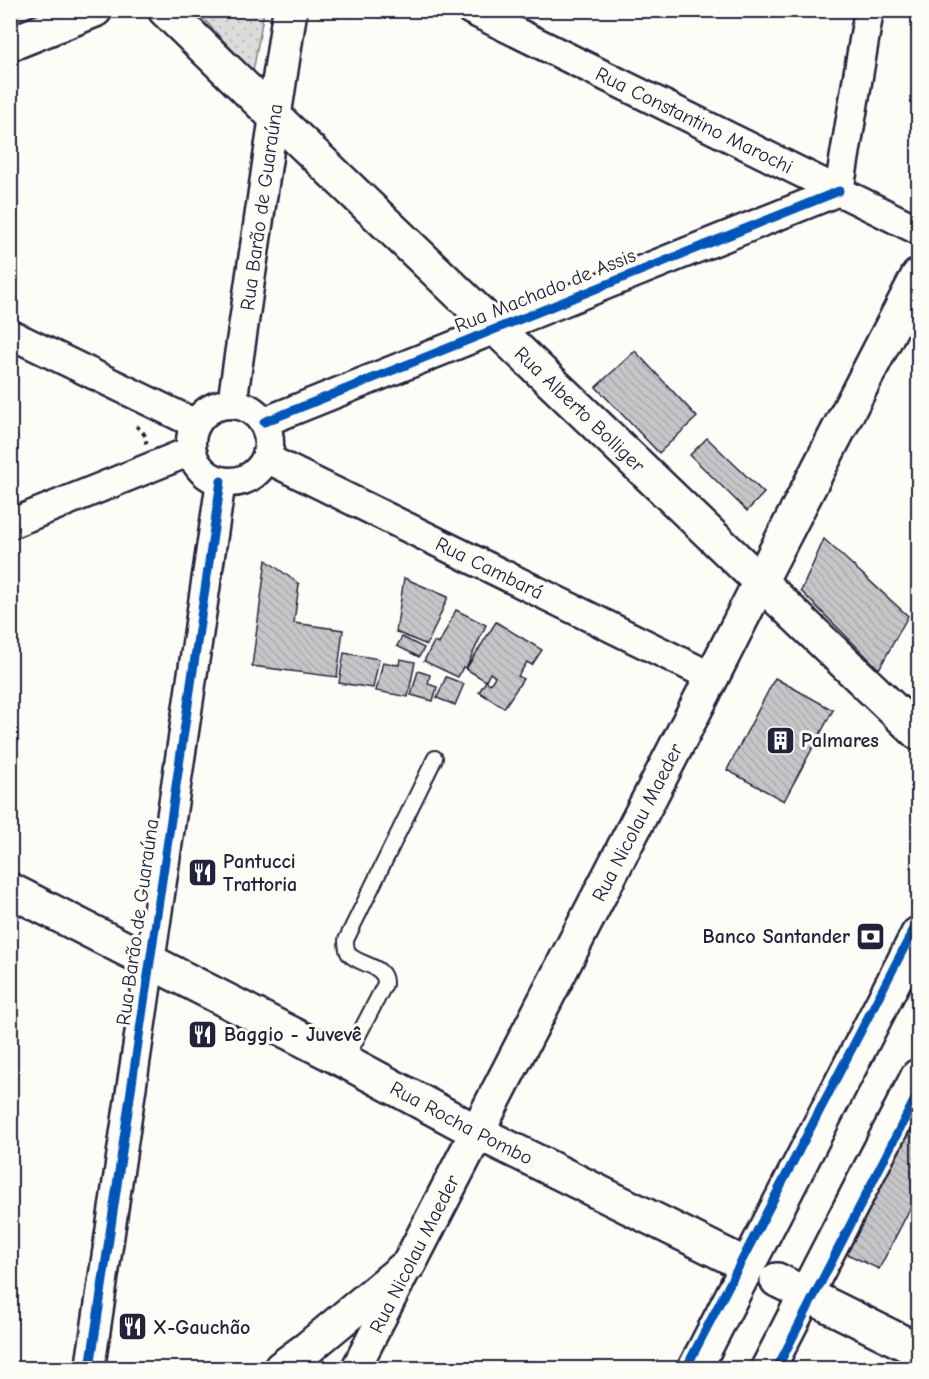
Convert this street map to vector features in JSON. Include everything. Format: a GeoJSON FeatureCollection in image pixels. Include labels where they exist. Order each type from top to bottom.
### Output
{"type":"FeatureCollection","features":[{"type":"Feature","properties":{"kind":"main road"},"geometry":{"type":"LineString","coordinates":[[10,44],[95,10]]}},
{"type":"Feature","properties":{"kind":"main road","name":"Rua Alberto Bolliger"},"geometry":{"type":"LineString","coordinates":[[165,10],[918,733]]}},
{"type":"Feature","properties":{"kind":"main road","name":"Rua Barão de Guaraúna"},"geometry":{"type":"LineString","coordinates":[[274,116],[290,10]]}},
{"type":"Feature","properties":{"kind":"main road"},"geometry":{"type":"LineString","coordinates":[[228,72],[243,80],[257,82],[268,81],[280,75]]}},
{"type":"Feature","properties":{"kind":"main road","name":"Rua Nicolau Maeder"},"geometry":{"type":"LineString","coordinates":[[410,1264],[918,276]]}},
{"type":"Feature","properties":{"kind":"main road","name":"Rua Rocha Pombo"},"geometry":{"type":"LineString","coordinates":[[10,890],[345,1061],[477,1132],[918,1350]]}},
{"type":"Feature","properties":{"kind":"main road"},"geometry":{"type":"LineString","coordinates":[[695,1368],[918,934]]}},
{"type":"Feature","properties":{"kind":"main road"},"geometry":{"type":"LineString","coordinates":[[768,1368],[918,1076]]}},
{"type":"Feature","properties":{"kind":"main road"},"geometry":{"type":"LineString","coordinates":[[281,1368],[410,1264]]}},
{"type":"Feature","properties":{"kind":"street","name":"Rua Constantino Marochi"},"geometry":{"type":"LineString","coordinates":[[471,10],[918,230]]}},
{"type":"Feature","properties":{"kind":"street"},"geometry":{"type":"LineString","coordinates":[[839,191],[869,10]]}},
{"type":"Feature","properties":{"kind":"street","name":"Rua Barão de Guaraúna"},"geometry":{"type":"LineString","coordinates":[[232,404],[274,116]]}},
{"type":"Feature","properties":{"kind":"street","name":"Rua Machado de Assis"},"geometry":{"type":"LineString","coordinates":[[264,422],[839,191]]}},
{"type":"Feature","properties":{"kind":"street"},"geometry":{"type":"LineString","coordinates":[[10,334],[194,437]]}},
{"type":"Feature","properties":{"kind":"street"},"geometry":{"type":"LineString","coordinates":[[221,405],[242,405],[264,422],[269,435],[269,447],[260,468],[252,475],[242,480],[221,481],[203,471],[196,462],[194,437],[202,416],[210,409],[221,405]]}},
{"type":"Feature","properties":{"kind":"street"},"geometry":{"type":"LineString","coordinates":[[10,524],[194,437]]}},
{"type":"Feature","properties":{"kind":"street","name":"Rua Cambará"},"geometry":{"type":"LineString","coordinates":[[266,458],[712,677]]}},
{"type":"Feature","properties":{"kind":"street","name":"Rua Barão de Guaraúna"},"geometry":{"type":"LineString","coordinates":[[90,1368],[221,481]]}},
{"type":"Feature","properties":{"kind":"street","name":"Rua Nicolau Maeder"},"geometry":{"type":"LineString","coordinates":[[356,1368],[410,1264]]}},
{"type":"Feature","properties":{"kind":"lane"},"geometry":{"type":"LineString","coordinates":[[345,1061],[385,984],[385,977],[381,972],[349,954],[346,940],[435,758]]}},
{"type":"Feature","properties":{"kind":"path"},"geometry":{"type":"LineString","coordinates":[[134,424],[142,429],[147,440],[146,452]]}},
{"type":"Feature","properties":{"kind":"shaded area"},"geometry":{"type":"Polygon","coordinates":[[[196,11],[264,11],[253,72],[196,11]]]}},
{"type":"Feature","properties":{"kind":"building"},"geometry":{"type":"Polygon","coordinates":[[[10,10],[29,10],[10,18],[10,10]]]}},
{"type":"Feature","properties":{"kind":"building"},"geometry":{"type":"Polygon","coordinates":[[[635,351],[697,417],[659,453],[596,387],[635,351]]]}},
{"type":"Feature","properties":{"kind":"building"},"geometry":{"type":"Polygon","coordinates":[[[707,438],[764,493],[747,511],[690,455],[707,438]]]}},
{"type":"Feature","properties":{"kind":"building"},"geometry":{"type":"Polygon","coordinates":[[[824,539],[908,616],[879,669],[801,591],[824,539]]]}},
{"type":"Feature","properties":{"kind":"building"},"geometry":{"type":"Polygon","coordinates":[[[266,560],[299,584],[294,623],[343,630],[337,677],[252,666],[266,560]]]}},
{"type":"Feature","properties":{"kind":"building"},"geometry":{"type":"Polygon","coordinates":[[[404,578],[448,597],[427,645],[396,632],[404,578]]]}},
{"type":"Feature","properties":{"kind":"building"},"geometry":{"type":"Polygon","coordinates":[[[456,610],[486,625],[466,668],[463,667],[458,677],[424,661],[434,642],[439,644],[456,610]]]}},
{"type":"Feature","properties":{"kind":"building"},"geometry":{"type":"Polygon","coordinates":[[[496,622],[542,650],[532,665],[527,662],[518,676],[523,679],[504,708],[479,692],[486,681],[466,669],[496,622]],[[490,673],[486,681],[490,684],[495,677],[490,673]]]}},
{"type":"Feature","properties":{"kind":"building"},"geometry":{"type":"Polygon","coordinates":[[[402,637],[424,648],[419,657],[397,646],[402,637]]]}},
{"type":"Feature","properties":{"kind":"building"},"geometry":{"type":"Polygon","coordinates":[[[344,653],[379,659],[373,688],[339,683],[344,653]]]}},
{"type":"Feature","properties":{"kind":"building"},"geometry":{"type":"Polygon","coordinates":[[[400,659],[415,662],[408,697],[376,691],[383,662],[399,665],[400,659]]]}},
{"type":"Feature","properties":{"kind":"building"},"geometry":{"type":"Polygon","coordinates":[[[418,671],[430,675],[428,684],[437,687],[433,701],[411,695],[418,671]]]}},
{"type":"Feature","properties":{"kind":"building"},"geometry":{"type":"Polygon","coordinates":[[[446,677],[464,684],[455,705],[437,698],[446,677]]]}},
{"type":"Feature","properties":{"kind":"building","name":"Palmares"},"geometry":{"type":"Polygon","coordinates":[[[775,678],[833,710],[784,801],[727,770],[775,678]]]}},
{"type":"Feature","properties":{"kind":"building"},"geometry":{"type":"Polygon","coordinates":[[[918,1111],[918,1193],[879,1269],[847,1254],[918,1111]]]}},
{"type":"Feature","properties":{"kind":"cycle path"},"geometry":{"type":"LineString","coordinates":[[264,422],[839,191]]}},
{"type":"Feature","properties":{"kind":"cycle path"},"geometry":{"type":"LineString","coordinates":[[90,1368],[221,481]]}},
{"type":"Feature","properties":{"kind":"cycle path"},"geometry":{"type":"LineString","coordinates":[[686,1368],[918,921]]}},
{"type":"Feature","properties":{"kind":"cycle path"},"geometry":{"type":"LineString","coordinates":[[777,1368],[918,1093]]}},
{"type":"Feature","properties":{"kind":"place","name":"Palmares"},"geometry":{"type":"Point","coordinates":[780,740]}},
{"type":"Feature","properties":{"kind":"place","name":"Pantucci Trattoria"},"geometry":{"type":"Point","coordinates":[202,872]}},
{"type":"Feature","properties":{"kind":"place","name":"Banco Santander"},"geometry":{"type":"Point","coordinates":[871,936]}},
{"type":"Feature","properties":{"kind":"place","name":"Baggio - Juvevê"},"geometry":{"type":"Point","coordinates":[203,1034]}},
{"type":"Feature","properties":{"kind":"place","name":"X-Gauchão"},"geometry":{"type":"Point","coordinates":[132,1327]}}]}
